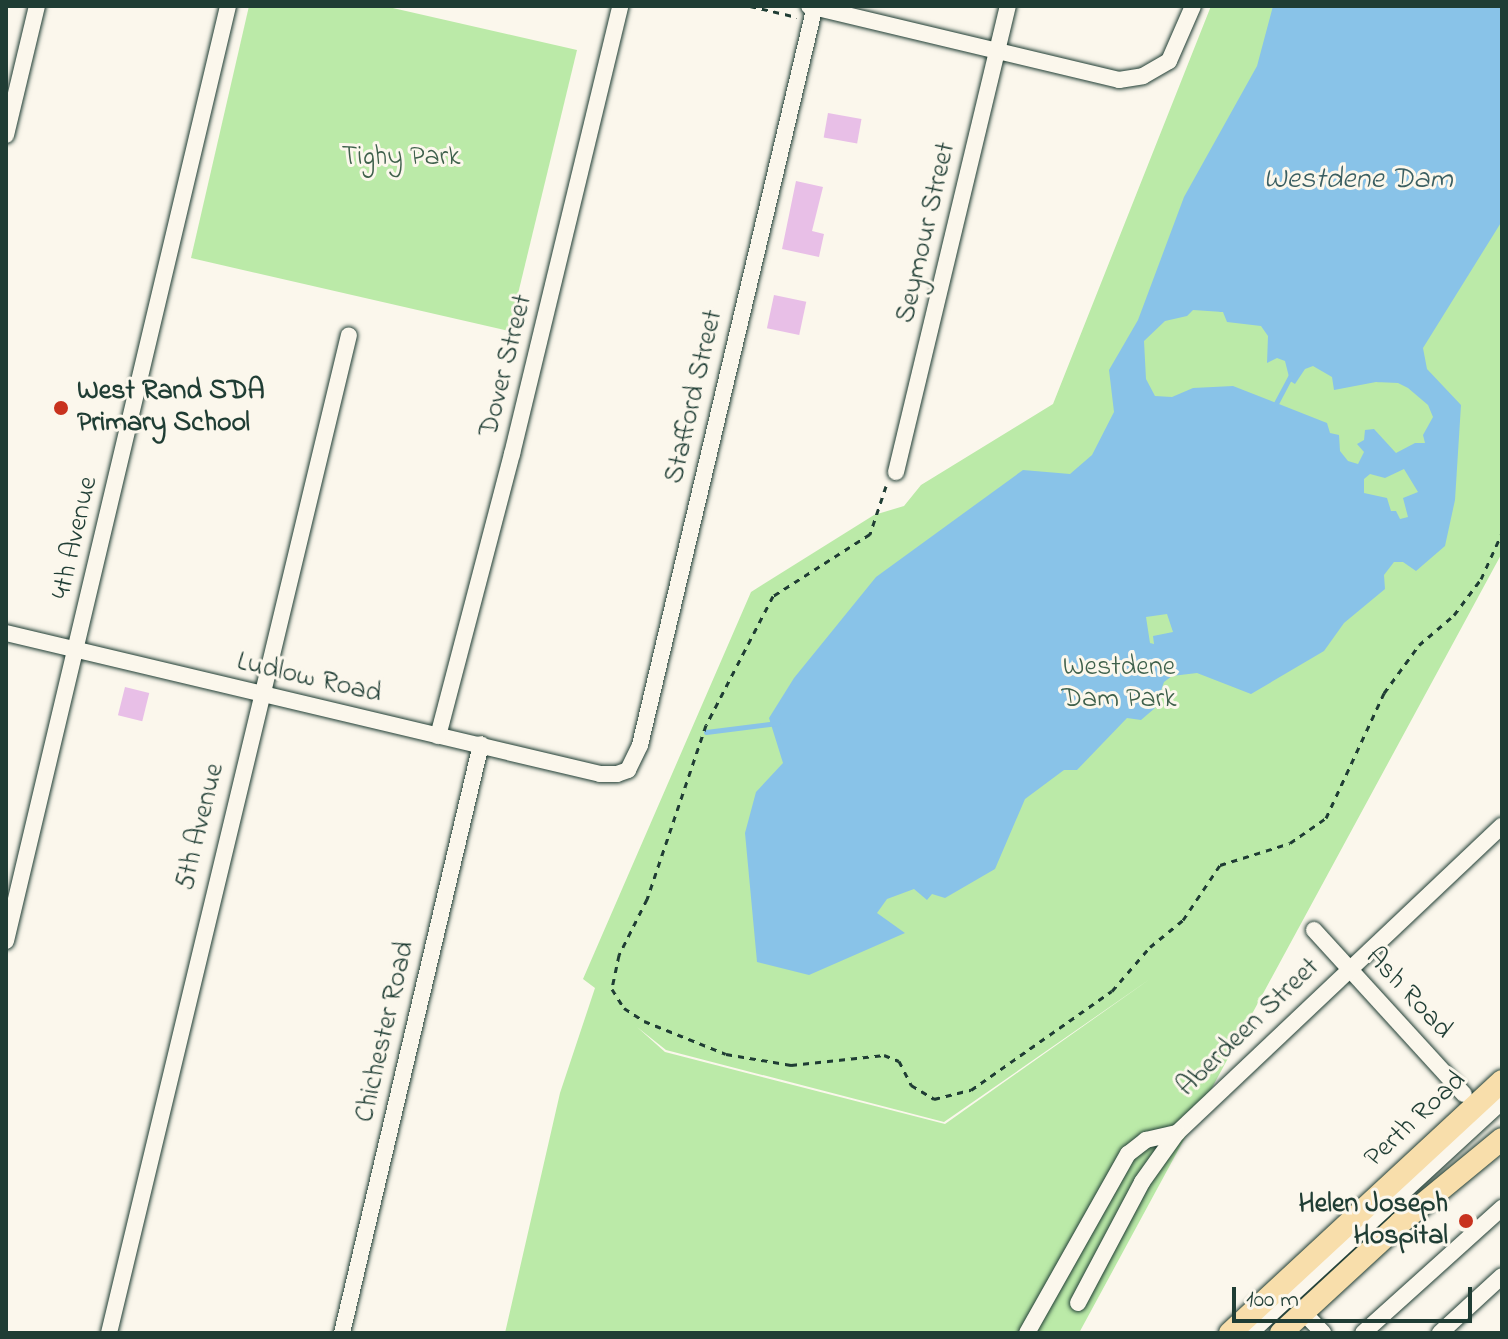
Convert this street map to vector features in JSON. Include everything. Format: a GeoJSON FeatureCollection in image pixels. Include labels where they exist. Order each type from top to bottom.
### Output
{"type":"FeatureCollection","features":[{"type":"Feature","properties":{"kind":"main road","name":"Perth Road"},"geometry":{"type":"LineString","coordinates":[[1230,1333],[1502,1081]]}},
{"type":"Feature","properties":{"kind":"main road"},"geometry":{"type":"LineString","coordinates":[[1281,1333],[1410,1213],[1502,1139]]}},
{"type":"Feature","properties":{"kind":"street"},"geometry":{"type":"LineString","coordinates":[[6,135],[37,6]]}},
{"type":"Feature","properties":{"kind":"street","name":"4th Avenue"},"geometry":{"type":"LineString","coordinates":[[6,941],[228,6]]}},
{"type":"Feature","properties":{"kind":"street","name":"Dover Street"},"geometry":{"type":"LineString","coordinates":[[438,736],[512,454],[620,6]]}},
{"type":"Feature","properties":{"kind":"street"},"geometry":{"type":"LineString","coordinates":[[813,6],[1119,80],[1143,76],[1169,61],[1193,6]]}},
{"type":"Feature","properties":{"kind":"street","name":"Stafford Street"},"geometry":{"type":"LineString","coordinates":[[600,774],[617,774],[628,770],[640,745],[813,6]]}},
{"type":"Feature","properties":{"kind":"street","name":"Seymour Street"},"geometry":{"type":"LineString","coordinates":[[896,472],[1008,6]]}},
{"type":"Feature","properties":{"kind":"street","name":"5th Avenue"},"geometry":{"type":"LineString","coordinates":[[109,1333],[260,694],[349,335]]}},
{"type":"Feature","properties":{"kind":"street","name":"Ludlow Road"},"geometry":{"type":"LineString","coordinates":[[6,633],[600,774]]}},
{"type":"Feature","properties":{"kind":"street","name":"Chichester Road"},"geometry":{"type":"LineString","coordinates":[[342,1333],[481,744]]}},
{"type":"Feature","properties":{"kind":"street","name":"Aberdeen Street"},"geometry":{"type":"LineString","coordinates":[[1078,1303],[1142,1182],[1177,1133],[1502,826]]}},
{"type":"Feature","properties":{"kind":"street","name":"Ash Road"},"geometry":{"type":"LineString","coordinates":[[1314,930],[1464,1094]]}},
{"type":"Feature","properties":{"kind":"street"},"geometry":{"type":"LineString","coordinates":[[1250,1333],[1502,1101]]}},
{"type":"Feature","properties":{"kind":"street"},"geometry":{"type":"LineString","coordinates":[[1027,1333],[1128,1154],[1146,1140],[1177,1133]]}},
{"type":"Feature","properties":{"kind":"street"},"geometry":{"type":"LineString","coordinates":[[1363,1333],[1502,1208]]}},
{"type":"Feature","properties":{"kind":"street"},"geometry":{"type":"LineString","coordinates":[[1440,1333],[1502,1276]]}},
{"type":"Feature","properties":{"kind":"street"},"geometry":{"type":"LineString","coordinates":[[1303,1312],[1323,1333]]}},
{"type":"Feature","properties":{"kind":"path"},"geometry":{"type":"LineString","coordinates":[[896,472],[885,488],[870,534],[773,596],[706,725],[647,899],[619,955],[612,989],[624,1008],[644,1021],[726,1054],[791,1065],[884,1055],[899,1061],[911,1085],[934,1099],[971,1090],[1112,991],[1150,947],[1183,920],[1220,865],[1290,843],[1326,818],[1384,693],[1419,645],[1454,615],[1481,579],[1502,533]]}},
{"type":"Feature","properties":{"kind":"green space","name":"Tighy Park"},"geometry":{"type":"Polygon","coordinates":[[[249,6],[384,6],[577,50],[509,331],[191,258],[249,6]]]}},
{"type":"Feature","properties":{"kind":"green space","name":"Westdene Dam Park"},"geometry":{"type":"Polygon","coordinates":[[[1211,6],[1502,6],[1502,553],[1079,1333],[505,1333],[560,1093],[595,988],[583,979],[751,592],[874,515],[904,506],[921,485],[1053,404],[1211,6]],[[1150,979],[944,1122],[666,1050],[637,1027],[665,1052],[945,1124],[1150,979]]]}},
{"type":"Feature","properties":{"kind":"water","name":"Westdene Dam"},"geometry":{"type":"Polygon","coordinates":[[[1273,6],[1502,6],[1502,221],[1423,348],[1427,369],[1461,405],[1455,500],[1445,546],[1416,571],[1403,562],[1394,562],[1384,575],[1385,589],[1344,623],[1324,651],[1251,694],[1197,673],[1172,676],[1164,682],[1155,708],[1141,720],[1127,718],[1077,770],[1064,770],[1025,799],[995,869],[945,898],[932,894],[927,900],[914,889],[887,899],[877,913],[905,933],[809,975],[757,962],[745,833],[756,792],[783,763],[769,718],[794,678],[876,577],[1023,470],[1070,474],[1092,455],[1114,412],[1109,370],[1138,320],[1184,197],[1257,66],[1273,6]],[[1193,310],[1187,316],[1165,321],[1144,341],[1146,379],[1155,396],[1172,397],[1193,388],[1233,386],[1327,423],[1330,433],[1339,435],[1340,451],[1348,461],[1358,464],[1364,452],[1357,444],[1364,440],[1365,430],[1374,429],[1396,453],[1415,443],[1425,443],[1423,435],[1433,417],[1428,405],[1408,388],[1398,383],[1376,382],[1334,390],[1332,377],[1313,366],[1305,369],[1295,384],[1290,381],[1285,361],[1277,358],[1267,363],[1268,336],[1261,326],[1227,322],[1223,312],[1193,310]],[[1404,469],[1385,478],[1370,474],[1364,479],[1364,493],[1387,498],[1391,511],[1396,511],[1400,519],[1408,517],[1403,498],[1418,492],[1404,469]],[[1167,614],[1146,617],[1150,643],[1154,644],[1153,636],[1173,632],[1167,614]]]}},
{"type":"Feature","properties":{"kind":"building"},"geometry":{"type":"Polygon","coordinates":[[[828,113],[861,119],[857,144],[824,138],[828,113]]]}},
{"type":"Feature","properties":{"kind":"building"},"geometry":{"type":"Polygon","coordinates":[[[796,181],[823,187],[812,231],[824,234],[819,257],[782,249],[796,181]]]}},
{"type":"Feature","properties":{"kind":"building"},"geometry":{"type":"Polygon","coordinates":[[[774,295],[806,302],[799,335],[767,328],[774,295]]]}},
{"type":"Feature","properties":{"kind":"building"},"geometry":{"type":"Polygon","coordinates":[[[125,687],[149,693],[142,721],[118,715],[125,687]]]}},
{"type":"Feature","properties":{"kind":"waterway"},"geometry":{"type":"LineString","coordinates":[[1274,407],[1292,373]]}},
{"type":"Feature","properties":{"kind":"waterway"},"geometry":{"type":"LineString","coordinates":[[706,732],[777,723]]}},
{"type":"Feature","properties":{"kind":"place","name":"West Rand SDA Primary School"},"geometry":{"type":"Point","coordinates":[61,408]}},
{"type":"Feature","properties":{"kind":"place","name":"Helen Joseph Hospital"},"geometry":{"type":"Point","coordinates":[1466,1221]}}]}
